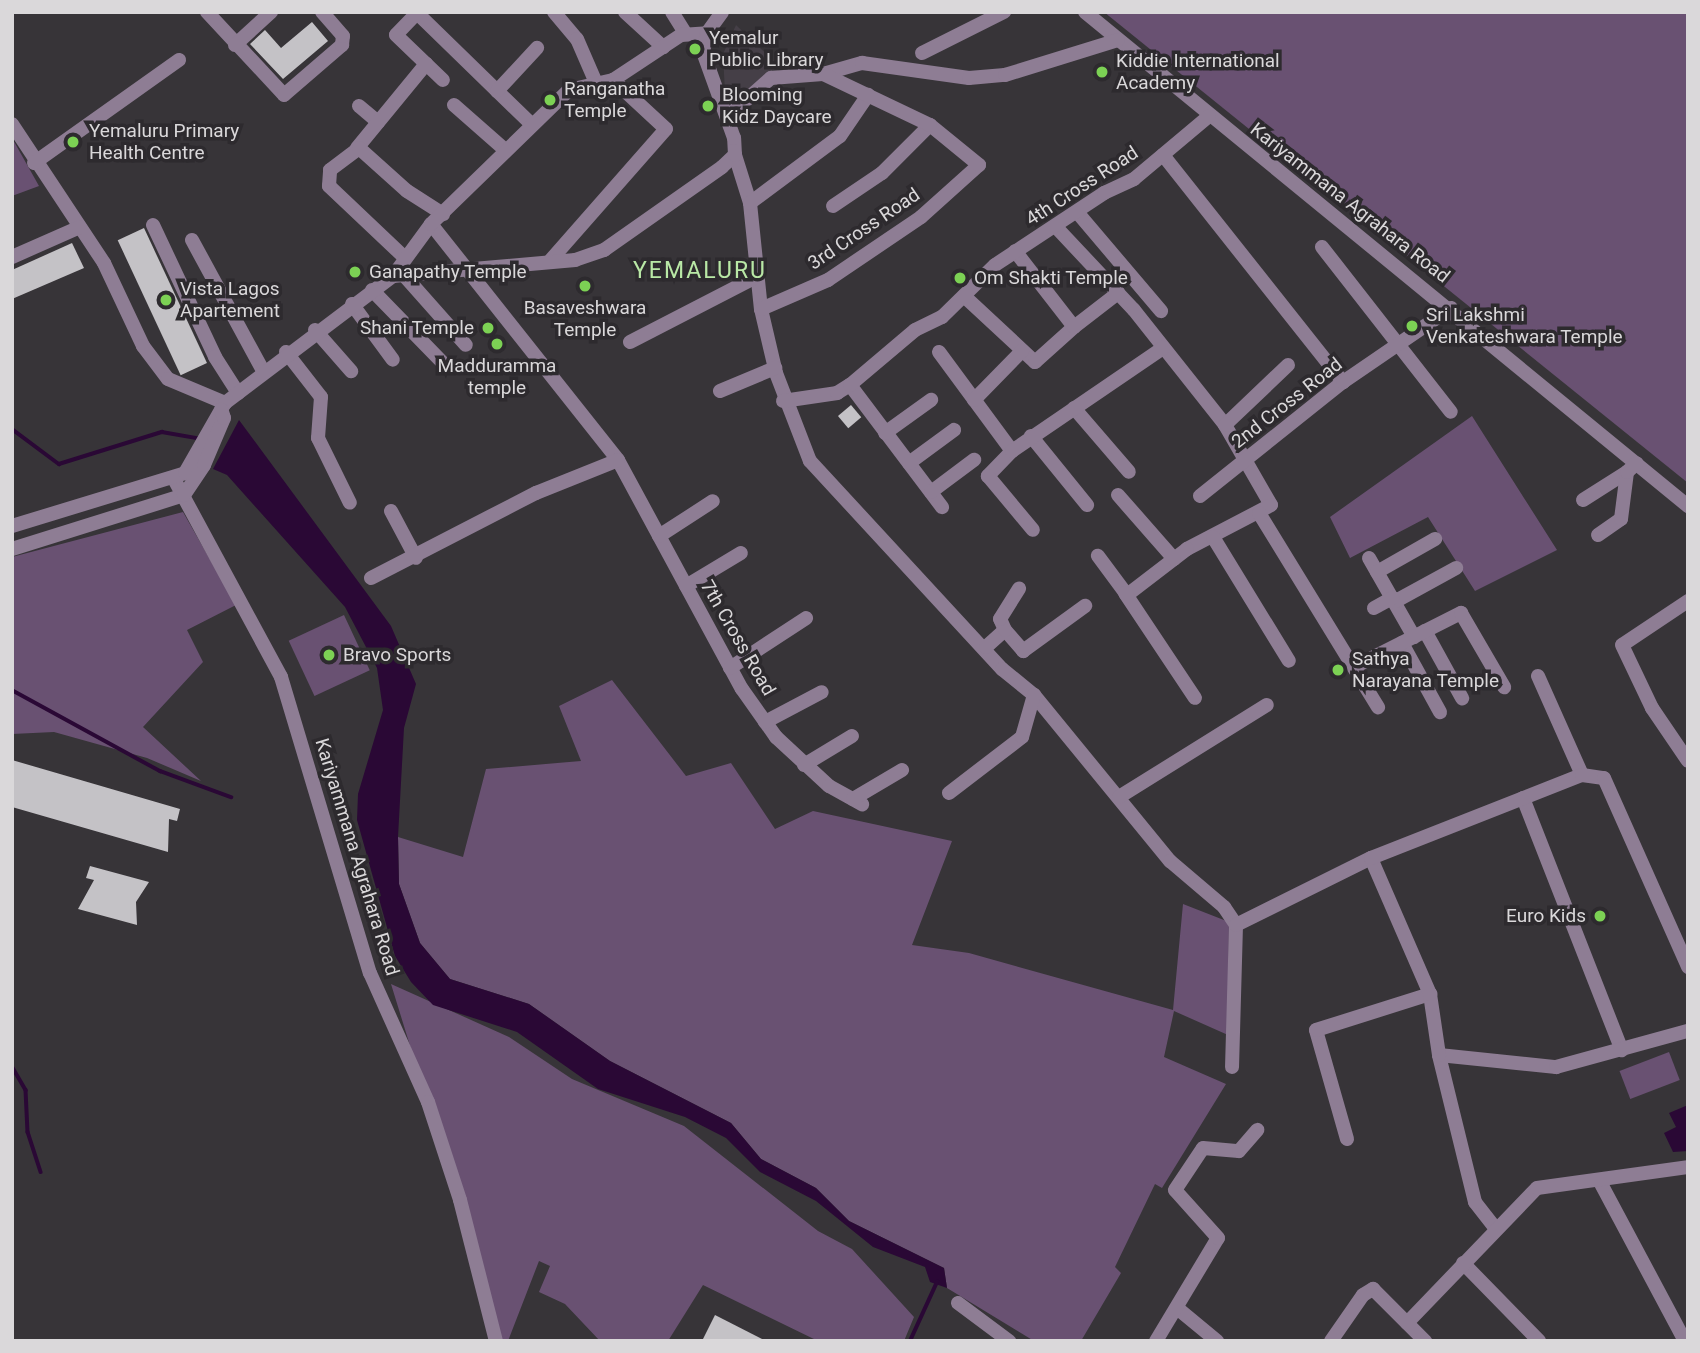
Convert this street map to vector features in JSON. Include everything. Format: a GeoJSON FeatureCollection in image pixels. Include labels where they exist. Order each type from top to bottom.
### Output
{"type":"FeatureCollection","features":[{"type":"Feature","properties":{"kind":"street"},"geometry":{"type":"LineString","coordinates":[[207,12],[284,95],[342,45],[343,36],[322,12]]}},
{"type":"Feature","properties":{"kind":"street"},"geometry":{"type":"LineString","coordinates":[[235,45],[271,12]]}},
{"type":"Feature","properties":{"kind":"street"},"geometry":{"type":"LineString","coordinates":[[554,12],[577,39],[596,83]]}},
{"type":"Feature","properties":{"kind":"street"},"geometry":{"type":"LineString","coordinates":[[625,12],[663,47]]}},
{"type":"Feature","properties":{"kind":"street"},"geometry":{"type":"LineString","coordinates":[[672,12],[686,34]]}},
{"type":"Feature","properties":{"kind":"street"},"geometry":{"type":"LineString","coordinates":[[922,53],[1004,12]]}},
{"type":"Feature","properties":{"kind":"street","name":"Kariyammana Agrahara Road"},"geometry":{"type":"LineString","coordinates":[[1085,12],[1209,116],[1451,308],[1632,467],[1688,506]]}},
{"type":"Feature","properties":{"kind":"street"},"geometry":{"type":"LineString","coordinates":[[443,80],[396,35],[416,13],[530,123]]}},
{"type":"Feature","properties":{"kind":"street"},"geometry":{"type":"LineString","coordinates":[[715,15],[703,52],[727,117],[750,204],[761,309],[783,401],[810,461],[986,648],[1034,695],[1170,861],[1224,907],[1236,925],[1232,1067]]}},
{"type":"Feature","properties":{"kind":"street"},"geometry":{"type":"LineString","coordinates":[[397,275],[403,256],[431,225],[530,123],[569,90],[613,80],[686,34],[707,33]]}},
{"type":"Feature","properties":{"kind":"street"},"geometry":{"type":"LineString","coordinates":[[727,117],[771,78],[823,74],[862,63],[969,78],[1005,75],[1118,40]]}},
{"type":"Feature","properties":{"kind":"street"},"geometry":{"type":"LineString","coordinates":[[497,91],[537,48]]}},
{"type":"Feature","properties":{"kind":"street"},"geometry":{"type":"LineString","coordinates":[[34,163],[179,61]]}},
{"type":"Feature","properties":{"kind":"street"},"geometry":{"type":"LineString","coordinates":[[403,256],[329,186],[330,170],[357,148],[426,64]]}},
{"type":"Feature","properties":{"kind":"street"},"geometry":{"type":"LineString","coordinates":[[823,74],[930,124],[882,173],[833,206]]}},
{"type":"Feature","properties":{"kind":"street"},"geometry":{"type":"LineString","coordinates":[[550,262],[665,131],[613,80]]}},
{"type":"Feature","properties":{"kind":"street"},"geometry":{"type":"LineString","coordinates":[[750,204],[808,163],[840,136],[869,95]]}},
{"type":"Feature","properties":{"kind":"street"},"geometry":{"type":"LineString","coordinates":[[454,105],[504,149]]}},
{"type":"Feature","properties":{"kind":"street"},"geometry":{"type":"LineString","coordinates":[[359,106],[378,122]]}},
{"type":"Feature","properties":{"kind":"street"},"geometry":{"type":"LineString","coordinates":[[1163,155],[1209,116]]}},
{"type":"Feature","properties":{"kind":"street"},"geometry":{"type":"LineString","coordinates":[[12,124],[34,163],[104,263],[143,346],[168,379],[221,411]]}},
{"type":"Feature","properties":{"kind":"street","name":"3rd Cross Road"},"geometry":{"type":"LineString","coordinates":[[761,309],[828,280],[921,217],[979,165],[930,124]]}},
{"type":"Feature","properties":{"kind":"street"},"geometry":{"type":"LineString","coordinates":[[357,148],[407,191],[443,214]]}},
{"type":"Feature","properties":{"kind":"street"},"geometry":{"type":"LineString","coordinates":[[12,549],[184,495],[185,478],[221,411],[238,393],[315,330],[397,275],[550,262],[604,250],[735,155]]}},
{"type":"Feature","properties":{"kind":"street","name":"4th Cross Road"},"geometry":{"type":"LineString","coordinates":[[783,401],[837,393],[850,385],[964,296],[1015,251],[1134,179],[1163,155],[1343,382]]}},
{"type":"Feature","properties":{"kind":"street"},"geometry":{"type":"LineString","coordinates":[[1077,212],[1161,311]]}},
{"type":"Feature","properties":{"kind":"street"},"geometry":{"type":"LineString","coordinates":[[153,225],[238,393]]}},
{"type":"Feature","properties":{"kind":"street","name":"7th Cross Road"},"geometry":{"type":"LineString","coordinates":[[431,225],[618,460],[730,668],[765,722],[804,765],[858,801],[902,770]]}},
{"type":"Feature","properties":{"kind":"street"},"geometry":{"type":"LineString","coordinates":[[1055,226],[1118,293],[1225,425],[1247,458],[1271,505],[1174,559],[1125,593]]}},
{"type":"Feature","properties":{"kind":"street"},"geometry":{"type":"LineString","coordinates":[[12,257],[80,227]]}},
{"type":"Feature","properties":{"kind":"street"},"geometry":{"type":"LineString","coordinates":[[192,240],[263,371]]}},
{"type":"Feature","properties":{"kind":"street"},"geometry":{"type":"LineString","coordinates":[[1322,247],[1451,412]]}},
{"type":"Feature","properties":{"kind":"street"},"geometry":{"type":"LineString","coordinates":[[1015,251],[1074,327]]}},
{"type":"Feature","properties":{"kind":"street"},"geometry":{"type":"LineString","coordinates":[[397,275],[466,345]]}},
{"type":"Feature","properties":{"kind":"street"},"geometry":{"type":"LineString","coordinates":[[630,342],[758,276]]}},
{"type":"Feature","properties":{"kind":"street"},"geometry":{"type":"LineString","coordinates":[[372,290],[443,363]]}},
{"type":"Feature","properties":{"kind":"street"},"geometry":{"type":"LineString","coordinates":[[964,296],[1035,362],[1118,293]]}},
{"type":"Feature","properties":{"kind":"street"},"geometry":{"type":"LineString","coordinates":[[352,304],[393,360]]}},
{"type":"Feature","properties":{"kind":"street","name":"2nd Cross Road"},"geometry":{"type":"LineString","coordinates":[[1200,496],[1343,382],[1451,308]]}},
{"type":"Feature","properties":{"kind":"street"},"geometry":{"type":"LineString","coordinates":[[315,330],[351,371]]}},
{"type":"Feature","properties":{"kind":"street"},"geometry":{"type":"LineString","coordinates":[[1033,530],[988,476],[1031,436],[1163,348]]}},
{"type":"Feature","properties":{"kind":"street"},"geometry":{"type":"LineString","coordinates":[[974,400],[1022,351]]}},
{"type":"Feature","properties":{"kind":"street"},"geometry":{"type":"LineString","coordinates":[[286,352],[321,397],[318,438],[350,503]]}},
{"type":"Feature","properties":{"kind":"street"},"geometry":{"type":"LineString","coordinates":[[939,352],[1012,451]]}},
{"type":"Feature","properties":{"kind":"street","name":"2nd Cross Road"},"geometry":{"type":"LineString","coordinates":[[1225,425],[1288,365]]}},
{"type":"Feature","properties":{"kind":"street"},"geometry":{"type":"LineString","coordinates":[[720,391],[775,368]]}},
{"type":"Feature","properties":{"kind":"street"},"geometry":{"type":"LineString","coordinates":[[850,385],[943,507]]}},
{"type":"Feature","properties":{"kind":"street"},"geometry":{"type":"LineString","coordinates":[[885,433],[931,400]]}},
{"type":"Feature","properties":{"kind":"street"},"geometry":{"type":"LineString","coordinates":[[1074,408],[1129,472]]}},
{"type":"Feature","properties":{"kind":"street"},"geometry":{"type":"LineString","coordinates":[[909,463],[954,430]]}},
{"type":"Feature","properties":{"kind":"street"},"geometry":{"type":"LineString","coordinates":[[1031,436],[1087,505]]}},
{"type":"Feature","properties":{"kind":"street"},"geometry":{"type":"LineString","coordinates":[[371,579],[416,558],[536,493],[618,460]]}},
{"type":"Feature","properties":{"kind":"street"},"geometry":{"type":"LineString","coordinates":[[931,492],[974,460]]}},
{"type":"Feature","properties":{"kind":"street"},"geometry":{"type":"LineString","coordinates":[[1583,500],[1632,467]]}},
{"type":"Feature","properties":{"kind":"street"},"geometry":{"type":"LineString","coordinates":[[1598,535],[1621,519],[1632,467]]}},
{"type":"Feature","properties":{"kind":"street"},"geometry":{"type":"LineString","coordinates":[[12,526],[185,478]]}},
{"type":"Feature","properties":{"kind":"street","name":"Kariyammana Agrahara Road"},"geometry":{"type":"LineString","coordinates":[[184,495],[281,677],[370,974],[428,1102],[456,1188],[496,1341]]}},
{"type":"Feature","properties":{"kind":"street"},"geometry":{"type":"LineString","coordinates":[[1118,495],[1174,559]]}},
{"type":"Feature","properties":{"kind":"street"},"geometry":{"type":"LineString","coordinates":[[659,536],[713,501]]}},
{"type":"Feature","properties":{"kind":"street"},"geometry":{"type":"LineString","coordinates":[[391,511],[416,558]]}},
{"type":"Feature","properties":{"kind":"street"},"geometry":{"type":"LineString","coordinates":[[1259,513],[1356,666],[1378,707]]}},
{"type":"Feature","properties":{"kind":"street"},"geometry":{"type":"LineString","coordinates":[[1213,537],[1289,662]]}},
{"type":"Feature","properties":{"kind":"street"},"geometry":{"type":"LineString","coordinates":[[1377,572],[1435,539]]}},
{"type":"Feature","properties":{"kind":"street"},"geometry":{"type":"LineString","coordinates":[[686,586],[741,553]]}},
{"type":"Feature","properties":{"kind":"street"},"geometry":{"type":"LineString","coordinates":[[1098,556],[1195,698]]}},
{"type":"Feature","properties":{"kind":"street"},"geometry":{"type":"LineString","coordinates":[[1369,558],[1414,637],[1462,698]]}},
{"type":"Feature","properties":{"kind":"street"},"geometry":{"type":"LineString","coordinates":[[1374,608],[1455,568]]}},
{"type":"Feature","properties":{"kind":"street"},"geometry":{"type":"LineString","coordinates":[[1019,588],[1000,619],[1004,630],[1023,651],[1085,606]]}},
{"type":"Feature","properties":{"kind":"street"},"geometry":{"type":"LineString","coordinates":[[1688,601],[1622,645],[1652,708],[1688,761]]}},
{"type":"Feature","properties":{"kind":"street"},"geometry":{"type":"LineString","coordinates":[[1356,666],[1461,613],[1467,617],[1504,687]]}},
{"type":"Feature","properties":{"kind":"street"},"geometry":{"type":"LineString","coordinates":[[730,668],[806,618]]}},
{"type":"Feature","properties":{"kind":"street"},"geometry":{"type":"LineString","coordinates":[[986,648],[1004,630]]}},
{"type":"Feature","properties":{"kind":"street"},"geometry":{"type":"LineString","coordinates":[[1414,637],[1440,712]]}},
{"type":"Feature","properties":{"kind":"street"},"geometry":{"type":"LineString","coordinates":[[1538,676],[1582,775]]}},
{"type":"Feature","properties":{"kind":"street"},"geometry":{"type":"LineString","coordinates":[[765,722],[822,692]]}},
{"type":"Feature","properties":{"kind":"street"},"geometry":{"type":"LineString","coordinates":[[949,793],[1022,737],[1034,695]]}},
{"type":"Feature","properties":{"kind":"street"},"geometry":{"type":"LineString","coordinates":[[1119,797],[1267,705]]}},
{"type":"Feature","properties":{"kind":"street"},"geometry":{"type":"LineString","coordinates":[[804,765],[852,736]]}},
{"type":"Feature","properties":{"kind":"street"},"geometry":{"type":"LineString","coordinates":[[1236,925],[1371,858],[1582,775],[1604,778],[1682,940],[1688,967]]}},
{"type":"Feature","properties":{"kind":"street"},"geometry":{"type":"LineString","coordinates":[[1523,798],[1622,1051]]}},
{"type":"Feature","properties":{"kind":"street"},"geometry":{"type":"LineString","coordinates":[[1371,858],[1430,994],[1438,1055],[1475,1202],[1496,1229]]}},
{"type":"Feature","properties":{"kind":"street"},"geometry":{"type":"LineString","coordinates":[[1347,1139],[1316,1030],[1430,994]]}},
{"type":"Feature","properties":{"kind":"street"},"geometry":{"type":"LineString","coordinates":[[1438,1055],[1556,1067],[1688,1031]]}},
{"type":"Feature","properties":{"kind":"street"},"geometry":{"type":"LineString","coordinates":[[1156,1341],[1218,1238],[1175,1190],[1203,1148],[1239,1151],[1258,1130]]}},
{"type":"Feature","properties":{"kind":"street"},"geometry":{"type":"LineString","coordinates":[[1406,1323],[1537,1188],[1688,1167]]}},
{"type":"Feature","properties":{"kind":"street"},"geometry":{"type":"LineString","coordinates":[[1599,1180],[1685,1341]]}},
{"type":"Feature","properties":{"kind":"street"},"geometry":{"type":"LineString","coordinates":[[1463,1263],[1539,1341]]}},
{"type":"Feature","properties":{"kind":"street"},"geometry":{"type":"LineString","coordinates":[[1331,1341],[1363,1294],[1373,1289],[1424,1341]]}},
{"type":"Feature","properties":{"kind":"street"},"geometry":{"type":"LineString","coordinates":[[958,1303],[1009,1341]]}},
{"type":"Feature","properties":{"kind":"street"},"geometry":{"type":"LineString","coordinates":[[1177,1308],[1217,1341]]}},
{"type":"Feature","properties":{"kind":"shaded area"},"geometry":{"type":"Polygon","coordinates":[[[1104,12],[1688,12],[1688,483],[1104,12]]]}},
{"type":"Feature","properties":{"kind":"shaded area"},"geometry":{"type":"Polygon","coordinates":[[[736,25],[781,68],[736,110],[725,93],[723,54],[736,25]]]}},
{"type":"Feature","properties":{"kind":"shaded area"},"geometry":{"type":"Polygon","coordinates":[[[12,138],[39,186],[12,196],[12,138]]]}},
{"type":"Feature","properties":{"kind":"shaded area"},"geometry":{"type":"Polygon","coordinates":[[[1472,416],[1557,550],[1475,591],[1428,517],[1350,558],[1330,517],[1472,416]]]}},
{"type":"Feature","properties":{"kind":"shaded area"},"geometry":{"type":"Polygon","coordinates":[[[239,420],[391,626],[416,684],[404,728],[398,837],[399,884],[420,943],[450,979],[529,1004],[610,1061],[731,1123],[761,1159],[816,1188],[849,1221],[944,1268],[947,1288],[930,1282],[925,1267],[873,1247],[816,1201],[760,1172],[726,1138],[685,1117],[598,1089],[517,1032],[433,1005],[411,982],[395,956],[357,820],[358,794],[383,710],[377,668],[345,607],[227,475],[213,469],[239,420]]]}},
{"type":"Feature","properties":{"kind":"shaded area"},"geometry":{"type":"Polygon","coordinates":[[[183,512],[236,605],[187,630],[203,662],[143,727],[201,781],[147,758],[54,732],[12,734],[12,557],[183,512]]]}},
{"type":"Feature","properties":{"kind":"shaded area","name":"Bravo Sports"},"geometry":{"type":"Polygon","coordinates":[[[344,615],[370,670],[314,696],[289,641],[344,615]]]}},
{"type":"Feature","properties":{"kind":"shaded area"},"geometry":{"type":"Polygon","coordinates":[[[612,680],[686,776],[731,763],[775,829],[813,811],[952,841],[912,945],[969,953],[1173,1010],[1183,904],[1229,922],[1228,1035],[1174,1011],[1164,1057],[1226,1084],[1162,1188],[1155,1184],[1115,1267],[1121,1273],[1081,1341],[1034,1341],[947,1288],[944,1268],[849,1221],[816,1188],[761,1159],[731,1123],[610,1061],[529,1004],[450,979],[420,943],[399,884],[398,837],[463,857],[486,769],[581,761],[559,706],[612,680]]]}},
{"type":"Feature","properties":{"kind":"shaded area"},"geometry":{"type":"Polygon","coordinates":[[[391,984],[509,1037],[572,1079],[684,1126],[818,1231],[852,1249],[914,1317],[904,1341],[818,1341],[703,1285],[668,1341],[600,1341],[565,1304],[539,1292],[550,1266],[539,1261],[508,1341],[501,1341],[391,984]]]}},
{"type":"Feature","properties":{"kind":"shaded area"},"geometry":{"type":"Polygon","coordinates":[[[1669,1052],[1680,1080],[1630,1099],[1620,1071],[1669,1052]]]}},
{"type":"Feature","properties":{"kind":"shaded area"},"geometry":{"type":"Polygon","coordinates":[[[1688,1105],[1688,1151],[1673,1152],[1664,1133],[1676,1127],[1669,1113],[1688,1105]]]}},
{"type":"Feature","properties":{"kind":"building"},"geometry":{"type":"Polygon","coordinates":[[[312,22],[328,41],[283,79],[250,44],[265,30],[281,48],[312,22]]]}},
{"type":"Feature","properties":{"kind":"building","name":"Vista Lagos Apartement"},"geometry":{"type":"Polygon","coordinates":[[[144,228],[207,363],[181,375],[118,240],[144,228]]]}},
{"type":"Feature","properties":{"kind":"building"},"geometry":{"type":"Polygon","coordinates":[[[72,243],[84,268],[12,299],[12,270],[72,243]]]}},
{"type":"Feature","properties":{"kind":"building"},"geometry":{"type":"Polygon","coordinates":[[[851,405],[861,417],[848,428],[838,416],[851,405]]]}},
{"type":"Feature","properties":{"kind":"building"},"geometry":{"type":"Polygon","coordinates":[[[12,760],[180,809],[177,821],[169,819],[168,852],[12,807],[12,760]]]}},
{"type":"Feature","properties":{"kind":"building"},"geometry":{"type":"Polygon","coordinates":[[[90,866],[149,882],[136,902],[137,925],[78,909],[94,880],[86,878],[90,866]]]}},
{"type":"Feature","properties":{"kind":"building"},"geometry":{"type":"Polygon","coordinates":[[[715,1315],[766,1341],[702,1341],[715,1315]]]}},
{"type":"Feature","properties":{"kind":"waterway"},"geometry":{"type":"LineString","coordinates":[[12,429],[59,464],[162,432],[202,439]]}},
{"type":"Feature","properties":{"kind":"waterway"},"geometry":{"type":"LineString","coordinates":[[12,690],[160,771],[231,797]]}},
{"type":"Feature","properties":{"kind":"waterway"},"geometry":{"type":"LineString","coordinates":[[12,1066],[26,1090],[28,1132],[41,1172]]}},
{"type":"Feature","properties":{"kind":"waterway"},"geometry":{"type":"LineString","coordinates":[[910,1341],[937,1282]]}},
{"type":"Feature","properties":{"kind":"place","name":"Yemalur Public Library"},"geometry":{"type":"Point","coordinates":[695,49]}},
{"type":"Feature","properties":{"kind":"place","name":"Kiddie International Academy"},"geometry":{"type":"Point","coordinates":[1102,72]}},
{"type":"Feature","properties":{"kind":"place","name":"Ranganatha Temple"},"geometry":{"type":"Point","coordinates":[550,100]}},
{"type":"Feature","properties":{"kind":"place","name":"Blooming Kidz Daycare"},"geometry":{"type":"Point","coordinates":[708,106]}},
{"type":"Feature","properties":{"kind":"place","name":"Yemaluru Primary Health Centre"},"geometry":{"type":"Point","coordinates":[73,142]}},
{"type":"Feature","properties":{"kind":"place","name":"Ganapathy Temple"},"geometry":{"type":"Point","coordinates":[355,272]}},
{"type":"Feature","properties":{"kind":"place","name":"Om Shakti Temple"},"geometry":{"type":"Point","coordinates":[960,278]}},
{"type":"Feature","properties":{"kind":"place","name":"Basaveshwara Temple"},"geometry":{"type":"Point","coordinates":[585,286]}},
{"type":"Feature","properties":{"kind":"place","name":"Vista Lagos Apartement"},"geometry":{"type":"Point","coordinates":[166,300]}},
{"type":"Feature","properties":{"kind":"place","name":"Sri Lakshmi Venkateshwara Temple"},"geometry":{"type":"Point","coordinates":[1412,326]}},
{"type":"Feature","properties":{"kind":"place","name":"Shani Temple"},"geometry":{"type":"Point","coordinates":[488,328]}},
{"type":"Feature","properties":{"kind":"place","name":"Madduramma temple"},"geometry":{"type":"Point","coordinates":[497,344]}},
{"type":"Feature","properties":{"kind":"place","name":"Bravo Sports"},"geometry":{"type":"Point","coordinates":[329,655]}},
{"type":"Feature","properties":{"kind":"place","name":"Sathya Narayana Temple"},"geometry":{"type":"Point","coordinates":[1338,670]}},
{"type":"Feature","properties":{"kind":"place","name":"Euro Kids"},"geometry":{"type":"Point","coordinates":[1600,916]}},
{"type":"Feature","properties":{"kind":"district","name":"YEMALURU"},"geometry":{"type":"Point","coordinates":[700,271]}}]}
